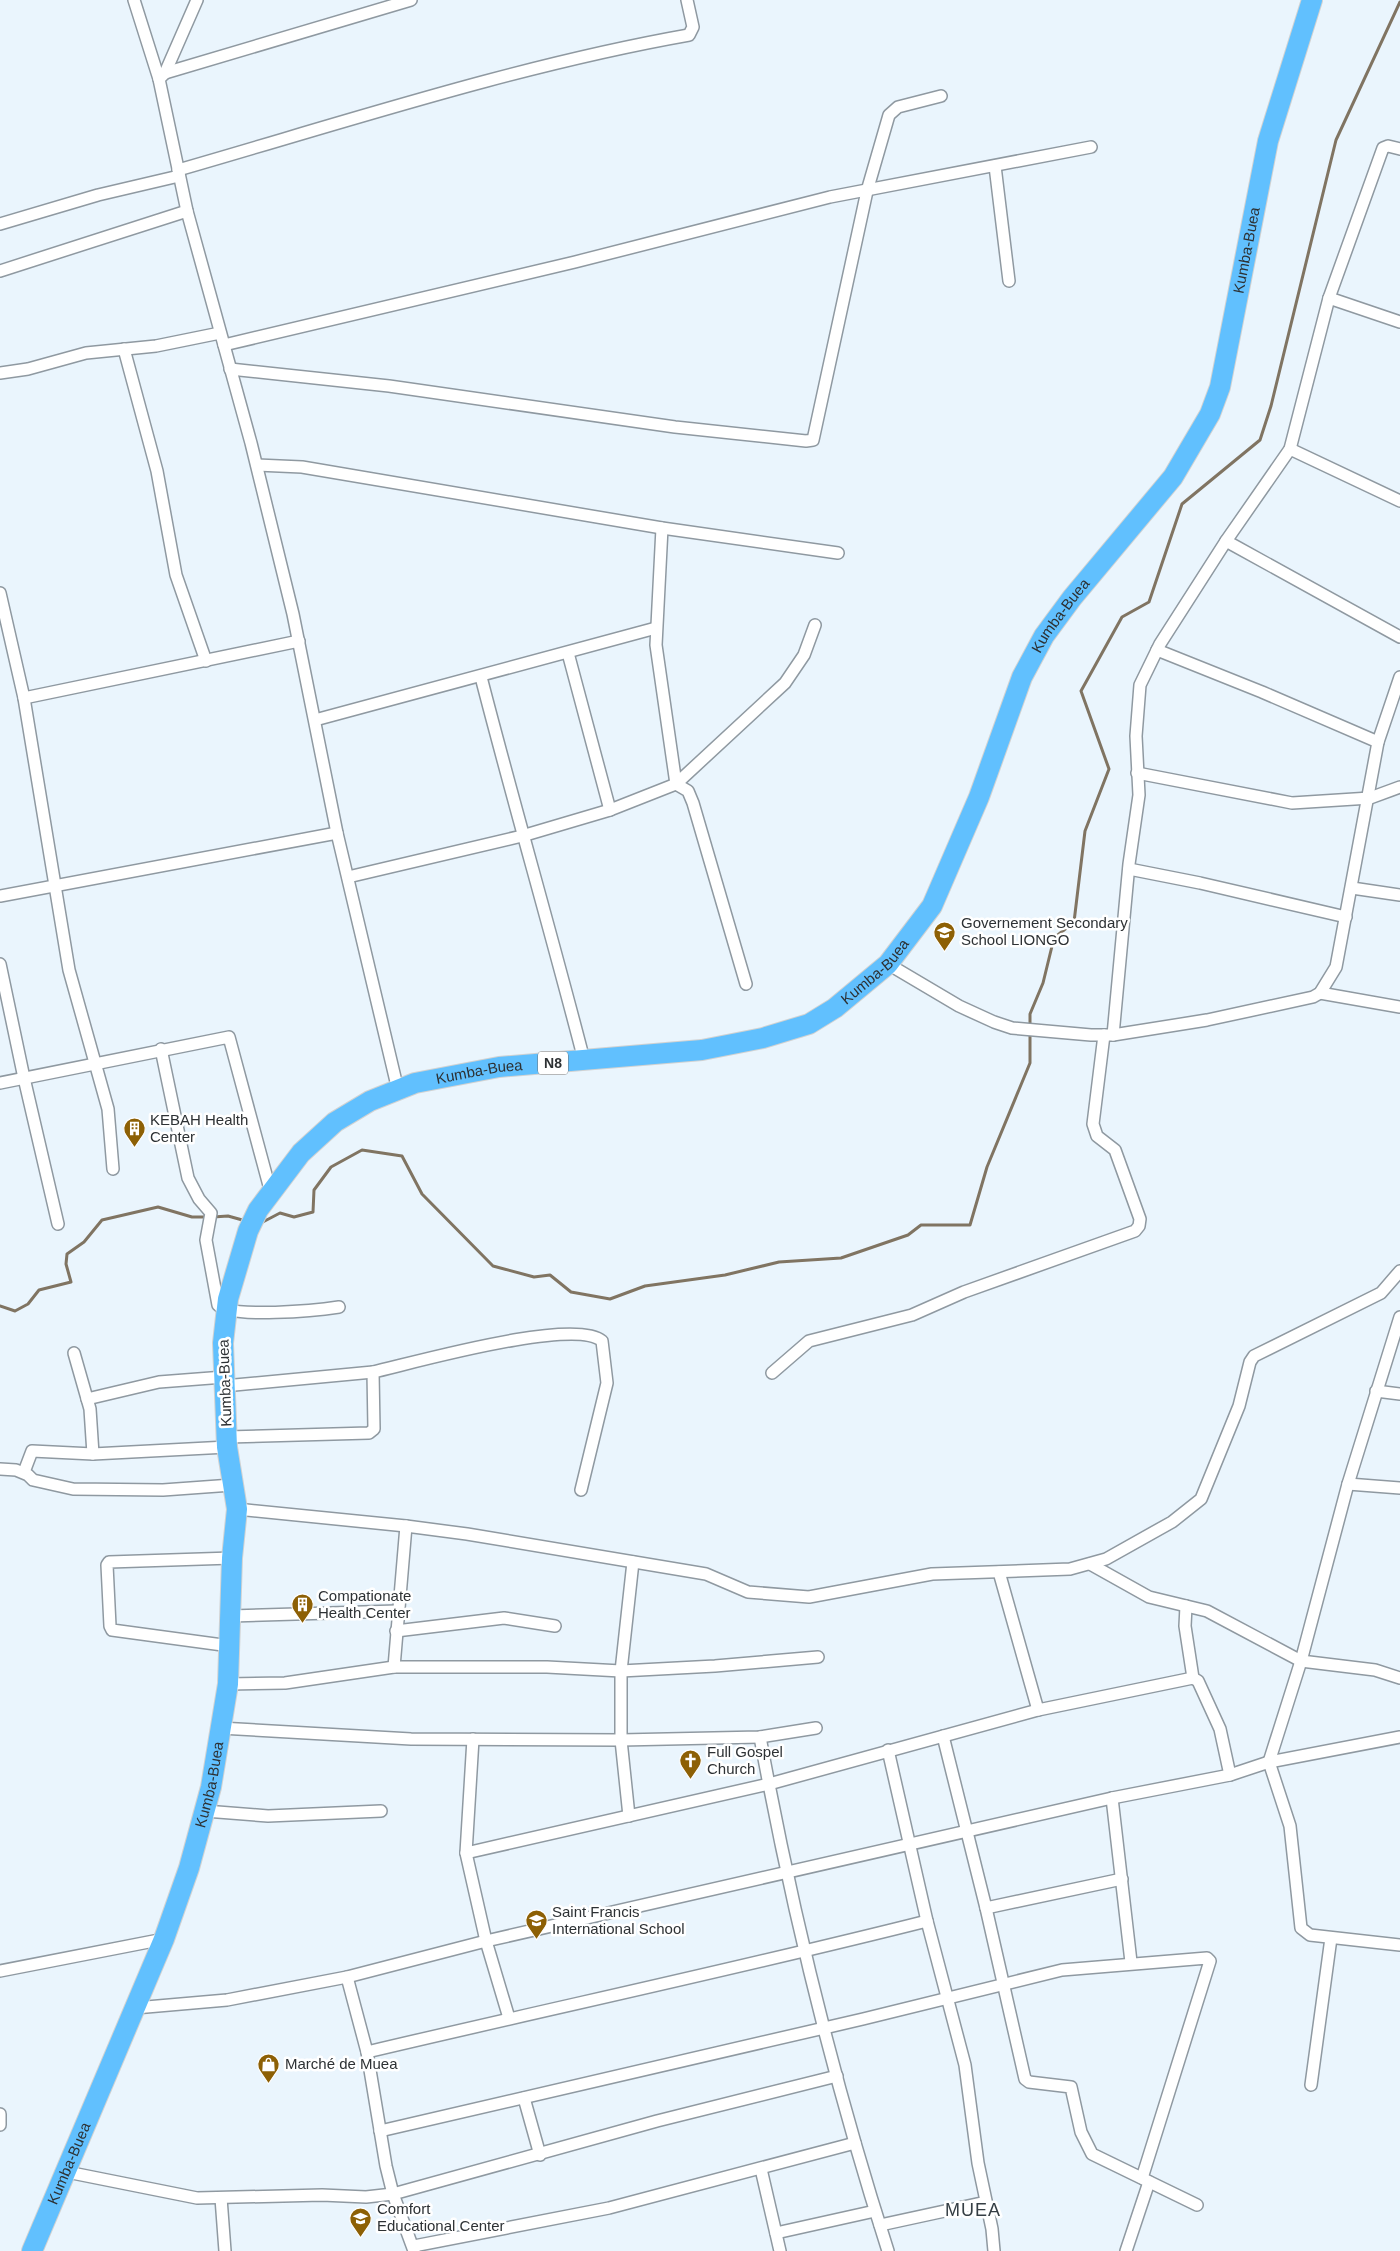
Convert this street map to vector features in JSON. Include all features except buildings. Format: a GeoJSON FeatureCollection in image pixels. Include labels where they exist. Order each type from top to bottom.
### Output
{"type":"FeatureCollection","features":[{"type":"Feature","properties":{"kind":"highway","name":"Kumba-Buea"},"geometry":{"type":"LineString","coordinates":[[32,2251],[164,1939],[189,1868],[205,1810],[228,1684],[232,1558],[237,1509],[227,1442],[222,1343],[226,1310],[248,1231],[258,1210],[301,1152],[335,1122],[370,1101],[398,1090],[423,1081],[488,1069],[702,1050],[763,1038],[804,1026],[835,1008],[888,964],[932,906],[979,797],[1022,677],[1044,636],[1072,598],[1173,477],[1210,414],[1220,387],[1268,141],[1312,0]]}},
{"type":"Feature","properties":{"kind":"street"},"geometry":{"type":"LineString","coordinates":[[134,0],[162,76],[187,211],[257,464],[299,640],[337,833],[398,1090]]}},
{"type":"Feature","properties":{"kind":"street"},"geometry":{"type":"LineString","coordinates":[[162,76],[198,0]]}},
{"type":"Feature","properties":{"kind":"street"},"geometry":{"type":"LineString","coordinates":[[162,76],[411,0]]}},
{"type":"Feature","properties":{"kind":"street"},"geometry":{"type":"LineString","coordinates":[[0,224],[473,86],[632,45],[690,35],[693,27],[686,0]]}},
{"type":"Feature","properties":{"kind":"street"},"geometry":{"type":"LineString","coordinates":[[230,369],[401,387],[675,427],[806,441],[812,440],[867,191],[890,115],[898,108],[941,96]]}},
{"type":"Feature","properties":{"kind":"street"},"geometry":{"type":"LineString","coordinates":[[772,1373],[809,1341],[912,1315],[964,1292],[1136,1230],[1139,1226],[1140,1219],[1114,1150],[1097,1136],[1093,1124],[1109,1035],[1139,795],[1137,773],[1138,695],[1146,669],[1156,650],[1226,541],[1290,449],[1329,298],[1383,148],[1388,146],[1400,149]]}},
{"type":"Feature","properties":{"kind":"street"},"geometry":{"type":"LineString","coordinates":[[224,345],[575,262],[830,197],[1091,147]]}},
{"type":"Feature","properties":{"kind":"street"},"geometry":{"type":"LineString","coordinates":[[995,166],[1009,281]]}},
{"type":"Feature","properties":{"kind":"street"},"geometry":{"type":"LineString","coordinates":[[0,271],[187,211]]}},
{"type":"Feature","properties":{"kind":"street"},"geometry":{"type":"LineString","coordinates":[[1329,298],[1400,322]]}},
{"type":"Feature","properties":{"kind":"street"},"geometry":{"type":"LineString","coordinates":[[0,372],[28,369],[86,353],[156,346],[220,333]]}},
{"type":"Feature","properties":{"kind":"street"},"geometry":{"type":"LineString","coordinates":[[124,349],[156,466],[176,575],[206,660]]}},
{"type":"Feature","properties":{"kind":"street"},"geometry":{"type":"LineString","coordinates":[[1290,449],[1400,501]]}},
{"type":"Feature","properties":{"kind":"street"},"geometry":{"type":"LineString","coordinates":[[257,464],[302,467],[662,528],[838,553]]}},
{"type":"Feature","properties":{"kind":"street"},"geometry":{"type":"LineString","coordinates":[[662,528],[656,646],[676,784]]}},
{"type":"Feature","properties":{"kind":"street"},"geometry":{"type":"LineString","coordinates":[[1226,541],[1400,637]]}},
{"type":"Feature","properties":{"kind":"street"},"geometry":{"type":"LineString","coordinates":[[0,593],[24,698],[69,970],[108,1109],[113,1169]]}},
{"type":"Feature","properties":{"kind":"street"},"geometry":{"type":"LineString","coordinates":[[348,877],[522,836],[610,810],[676,784],[785,683],[804,655],[815,625]]}},
{"type":"Feature","properties":{"kind":"street"},"geometry":{"type":"LineString","coordinates":[[316,720],[481,677],[656,628]]}},
{"type":"Feature","properties":{"kind":"street"},"geometry":{"type":"LineString","coordinates":[[24,698],[299,640]]}},
{"type":"Feature","properties":{"kind":"street"},"geometry":{"type":"LineString","coordinates":[[1156,650],[1262,692],[1378,742]]}},
{"type":"Feature","properties":{"kind":"street"},"geometry":{"type":"LineString","coordinates":[[568,653],[610,810]]}},
{"type":"Feature","properties":{"kind":"street"},"geometry":{"type":"LineString","coordinates":[[481,677],[522,836],[541,894],[584,1060]]}},
{"type":"Feature","properties":{"kind":"street"},"geometry":{"type":"LineString","coordinates":[[888,964],[959,1006],[1012,1028],[1109,1035],[1208,1020],[1313,997],[1320,993],[1336,967],[1370,798],[1378,742],[1400,677]]}},
{"type":"Feature","properties":{"kind":"street"},"geometry":{"type":"LineString","coordinates":[[1137,773],[1292,803],[1370,798],[1400,788]]}},
{"type":"Feature","properties":{"kind":"street"},"geometry":{"type":"LineString","coordinates":[[676,784],[688,791],[693,803],[746,984]]}},
{"type":"Feature","properties":{"kind":"street"},"geometry":{"type":"LineString","coordinates":[[0,896],[337,833]]}},
{"type":"Feature","properties":{"kind":"street"},"geometry":{"type":"LineString","coordinates":[[1129,869],[1200,883],[1346,917]]}},
{"type":"Feature","properties":{"kind":"street"},"geometry":{"type":"LineString","coordinates":[[1352,888],[1400,895]]}},
{"type":"Feature","properties":{"kind":"street"},"geometry":{"type":"LineString","coordinates":[[0,964],[58,1224]]}},
{"type":"Feature","properties":{"kind":"street"},"geometry":{"type":"LineString","coordinates":[[1320,993],[1400,1007]]}},
{"type":"Feature","properties":{"kind":"street"},"geometry":{"type":"LineString","coordinates":[[0,1083],[94,1062],[226,1036],[230,1037],[270,1193]]}},
{"type":"Feature","properties":{"kind":"street"},"geometry":{"type":"LineString","coordinates":[[161,1049],[188,1178],[198,1199],[211,1213],[206,1240],[218,1305],[226,1310],[299,1312],[339,1307]]}},
{"type":"Feature","properties":{"kind":"street"},"geometry":{"type":"LineString","coordinates":[[237,1509],[406,1526],[706,1574],[748,1592],[809,1597],[924,1575],[1070,1570],[1106,1559],[1172,1522],[1202,1499],[1240,1406],[1250,1362],[1254,1356],[1381,1293],[1400,1271]]}},
{"type":"Feature","properties":{"kind":"street"},"geometry":{"type":"LineString","coordinates":[[1400,1317],[1348,1484],[1301,1661],[1269,1762],[1290,1826],[1301,1928],[1310,1936],[1400,1945]]}},
{"type":"Feature","properties":{"kind":"street"},"geometry":{"type":"LineString","coordinates":[[87,1399],[159,1382],[224,1381],[373,1372],[520,1338],[585,1334],[596,1336],[602,1341],[606,1383],[581,1490]]}},
{"type":"Feature","properties":{"kind":"street"},"geometry":{"type":"LineString","coordinates":[[74,1353],[90,1408],[93,1454]]}},
{"type":"Feature","properties":{"kind":"street"},"geometry":{"type":"LineString","coordinates":[[24,1472],[32,1451],[93,1454],[373,1432],[373,1372]]}},
{"type":"Feature","properties":{"kind":"street"},"geometry":{"type":"LineString","coordinates":[[1376,1391],[1400,1394]]}},
{"type":"Feature","properties":{"kind":"street"},"geometry":{"type":"LineString","coordinates":[[0,1469],[24,1472],[32,1480],[73,1489],[164,1490],[232,1485]]}},
{"type":"Feature","properties":{"kind":"street"},"geometry":{"type":"LineString","coordinates":[[1348,1484],[1400,1488]]}},
{"type":"Feature","properties":{"kind":"street"},"geometry":{"type":"LineString","coordinates":[[394,1667],[397,1611],[406,1526]]}},
{"type":"Feature","properties":{"kind":"street"},"geometry":{"type":"LineString","coordinates":[[230,1646],[112,1630],[110,1626],[107,1565],[109,1562],[232,1558]]}},
{"type":"Feature","properties":{"kind":"street"},"geometry":{"type":"LineString","coordinates":[[629,1816],[620,1740],[621,1671],[633,1562]]}},
{"type":"Feature","properties":{"kind":"street"},"geometry":{"type":"LineString","coordinates":[[1090,1564],[1149,1597],[1207,1612],[1301,1661],[1375,1670],[1400,1678]]}},
{"type":"Feature","properties":{"kind":"street"},"geometry":{"type":"LineString","coordinates":[[999,1572],[1038,1710]]}},
{"type":"Feature","properties":{"kind":"street"},"geometry":{"type":"LineString","coordinates":[[1186,1606],[1186,1626],[1193,1678]]}},
{"type":"Feature","properties":{"kind":"street"},"geometry":{"type":"LineString","coordinates":[[231,1616],[397,1611]]}},
{"type":"Feature","properties":{"kind":"street"},"geometry":{"type":"LineString","coordinates":[[396,1631],[504,1618],[556,1626]]}},
{"type":"Feature","properties":{"kind":"street"},"geometry":{"type":"LineString","coordinates":[[228,1684],[285,1683],[394,1667],[547,1668],[621,1671],[708,1667],[818,1657]]}},
{"type":"Feature","properties":{"kind":"street"},"geometry":{"type":"LineString","coordinates":[[466,1853],[769,1784],[1038,1710],[1193,1678],[1198,1681],[1220,1729],[1230,1775]]}},
{"type":"Feature","properties":{"kind":"street"},"geometry":{"type":"LineString","coordinates":[[220,1728],[411,1739],[620,1740],[760,1737],[816,1728]]}},
{"type":"Feature","properties":{"kind":"street"},"geometry":{"type":"LineString","coordinates":[[943,1736],[986,1908],[1025,2079],[1029,2082],[1071,2087],[1081,2132],[1089,2151],[1197,2205]]}},
{"type":"Feature","properties":{"kind":"street"},"geometry":{"type":"LineString","coordinates":[[760,1737],[787,1874],[824,2028],[855,2143],[888,2251]]}},
{"type":"Feature","properties":{"kind":"street"},"geometry":{"type":"LineString","coordinates":[[135,2008],[227,2000],[347,1976],[486,1941],[910,1846],[1112,1798],[1230,1775],[1269,1762],[1400,1737]]}},
{"type":"Feature","properties":{"kind":"street"},"geometry":{"type":"LineString","coordinates":[[473,1739],[466,1853],[486,1941],[509,2018]]}},
{"type":"Feature","properties":{"kind":"street"},"geometry":{"type":"LineString","coordinates":[[888,1750],[927,1921],[965,2065],[978,2163],[994,2251]]}},
{"type":"Feature","properties":{"kind":"street"},"geometry":{"type":"LineString","coordinates":[[1112,1798],[1131,1962]]}},
{"type":"Feature","properties":{"kind":"street"},"geometry":{"type":"LineString","coordinates":[[205,1810],[268,1816],[381,1810]]}},
{"type":"Feature","properties":{"kind":"street"},"geometry":{"type":"LineString","coordinates":[[986,1908],[1122,1879]]}},
{"type":"Feature","properties":{"kind":"street"},"geometry":{"type":"LineString","coordinates":[[366,2052],[806,1951],[927,1921]]}},
{"type":"Feature","properties":{"kind":"street"},"geometry":{"type":"LineString","coordinates":[[1311,2085],[1331,1938]]}},
{"type":"Feature","properties":{"kind":"street"},"geometry":{"type":"LineString","coordinates":[[0,1970],[164,1939]]}},
{"type":"Feature","properties":{"kind":"street"},"geometry":{"type":"LineString","coordinates":[[380,2132],[1062,1970],[1131,1962],[1207,1958],[1210,1960],[1126,2251]]}},
{"type":"Feature","properties":{"kind":"street"},"geometry":{"type":"LineString","coordinates":[[347,1976],[366,2052],[393,2194],[414,2248],[610,2208],[855,2143]]}},
{"type":"Feature","properties":{"kind":"street"},"geometry":{"type":"LineString","coordinates":[[67,2172],[197,2198],[322,2194],[366,2197],[393,2194],[657,2122],[837,2076]]}},
{"type":"Feature","properties":{"kind":"street"},"geometry":{"type":"LineString","coordinates":[[524,2098],[540,2155]]}},
{"type":"Feature","properties":{"kind":"street"},"geometry":{"type":"LineString","coordinates":[[0,2114],[0,2125]]}},
{"type":"Feature","properties":{"kind":"street"},"geometry":{"type":"LineString","coordinates":[[761,2169],[780,2251]]}},
{"type":"Feature","properties":{"kind":"street"},"geometry":{"type":"LineString","coordinates":[[222,2198],[225,2251]]}},
{"type":"Feature","properties":{"kind":"street"},"geometry":{"type":"LineString","coordinates":[[880,2225],[986,2202]]}},
{"type":"Feature","properties":{"kind":"street"},"geometry":{"type":"LineString","coordinates":[[776,2233],[875,2211]]}},
{"type":"Feature","properties":{"kind":"waterway"},"geometry":{"type":"LineString","coordinates":[[259,1224],[280,1213],[294,1217],[313,1212],[314,1190],[331,1167],[362,1150],[402,1156],[422,1194],[493,1266],[534,1277],[550,1275],[571,1292],[610,1299],[645,1286],[725,1275],[779,1262],[841,1258],[908,1235],[921,1225],[970,1225],[987,1167],[1030,1063],[1030,1014],[1043,983],[1054,938],[1074,922],[1085,831],[1109,769],[1081,691],[1122,617],[1149,602],[1182,504],[1260,440],[1271,406],[1336,140],[1400,2]]}},
{"type":"Feature","properties":{"kind":"waterway"},"geometry":{"type":"LineString","coordinates":[[0,1306],[15,1311],[28,1304],[39,1290],[71,1282],[66,1264],[67,1254],[84,1242],[102,1220],[158,1207],[192,1217],[207,1217]]}},
{"type":"Feature","properties":{"kind":"waterway"},"geometry":{"type":"LineString","coordinates":[[213,1217],[228,1216],[246,1221]]}},
{"type":"Feature","properties":{"kind":"place","name":"Governement Secondary School LIONGO"},"geometry":{"type":"Point","coordinates":[945,951]}},
{"type":"Feature","properties":{"kind":"place","name":"KEBAH Health Center"},"geometry":{"type":"Point","coordinates":[134,1148]}},
{"type":"Feature","properties":{"kind":"place","name":"Compationate Health Center"},"geometry":{"type":"Point","coordinates":[302,1624]}},
{"type":"Feature","properties":{"kind":"place","name":"Full Gospel Church"},"geometry":{"type":"Point","coordinates":[691,1780]}},
{"type":"Feature","properties":{"kind":"place","name":"Saint Francis International School"},"geometry":{"type":"Point","coordinates":[536,1940]}},
{"type":"Feature","properties":{"kind":"place","name":"Marché de Muea"},"geometry":{"type":"Point","coordinates":[269,2083]}},
{"type":"Feature","properties":{"kind":"place","name":"Comfort Educational Center"},"geometry":{"type":"Point","coordinates":[361,2237]}},
{"type":"Feature","properties":{"kind":"district","name":"MUEA"},"geometry":{"type":"Point","coordinates":[973,2210]}}]}
